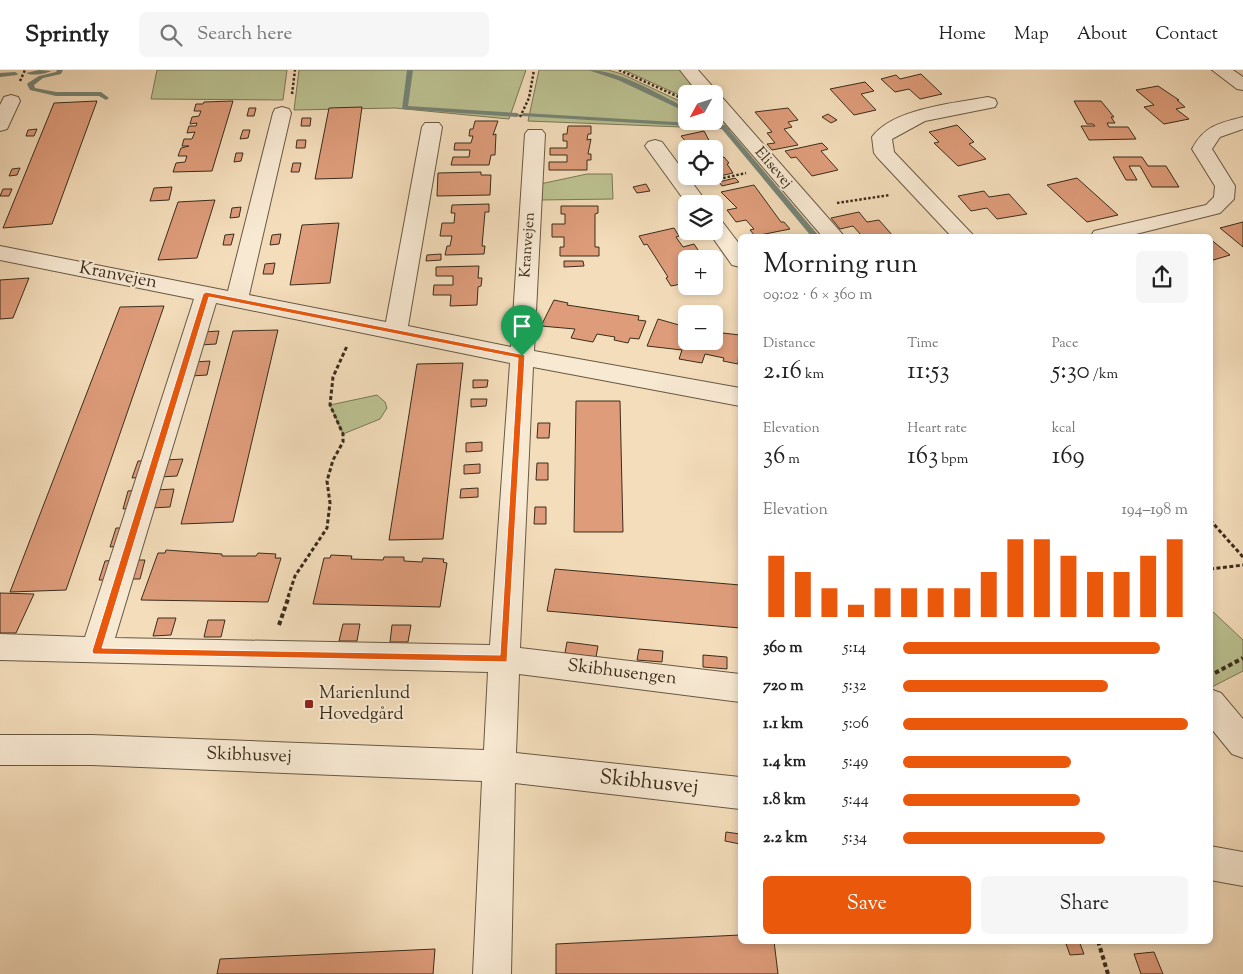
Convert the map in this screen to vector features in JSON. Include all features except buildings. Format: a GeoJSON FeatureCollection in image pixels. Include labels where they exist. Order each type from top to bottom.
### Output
{"type":"FeatureCollection","features":[{"type":"Feature","properties":{"kind":"street"},"geometry":{"type":"LineString","coordinates":[[689,70],[702,85]]}},
{"type":"Feature","properties":{"kind":"street"},"geometry":{"type":"LineString","coordinates":[[1221,70],[1243,85]]}},
{"type":"Feature","properties":{"kind":"street"},"geometry":{"type":"LineString","coordinates":[[0,125],[11,101]]}},
{"type":"Feature","properties":{"kind":"street"},"geometry":{"type":"LineString","coordinates":[[961,234],[884,153],[882,137],[892,128],[908,120],[988,103]]}},
{"type":"Feature","properties":{"kind":"street","name":"Elisevej"},"geometry":{"type":"LineString","coordinates":[[723,109],[831,234]]}},
{"type":"Feature","properties":{"kind":"street"},"geometry":{"type":"LineString","coordinates":[[237,300],[282,113]]}},
{"type":"Feature","properties":{"kind":"street"},"geometry":{"type":"LineString","coordinates":[[1110,234],[1213,209],[1224,199],[1225,186],[1202,149],[1207,138],[1217,130],[1243,123]]}},
{"type":"Feature","properties":{"kind":"street"},"geometry":{"type":"LineString","coordinates":[[396,332],[432,127]]}},
{"type":"Feature","properties":{"kind":"street","name":"Kranvejen"},"geometry":{"type":"LineString","coordinates":[[522,356],[535,134]]}},
{"type":"Feature","properties":{"kind":"street"},"geometry":{"type":"LineString","coordinates":[[655,146],[691,195]]}},
{"type":"Feature","properties":{"kind":"street"},"geometry":{"type":"LineString","coordinates":[[723,237],[738,257]]}},
{"type":"Feature","properties":{"kind":"street","name":"Kranvejen"},"geometry":{"type":"LineString","coordinates":[[0,253],[396,332],[738,397]]}},
{"type":"Feature","properties":{"kind":"street"},"geometry":{"type":"LineString","coordinates":[[96,651],[206,294]]}},
{"type":"Feature","properties":{"kind":"street"},"geometry":{"type":"LineString","coordinates":[[492,974],[498,766],[522,356]]}},
{"type":"Feature","properties":{"kind":"street","name":"Skibhusengen"},"geometry":{"type":"LineString","coordinates":[[0,647],[96,651],[504,659],[738,688]]}},
{"type":"Feature","properties":{"kind":"street"},"geometry":{"type":"LineString","coordinates":[[1213,706],[1243,743]]}},
{"type":"Feature","properties":{"kind":"street","name":"Skibhusvej"},"geometry":{"type":"LineString","coordinates":[[0,750],[92,750],[498,766],[738,793]]}},
{"type":"Feature","properties":{"kind":"street"},"geometry":{"type":"LineString","coordinates":[[1213,864],[1243,869]]}},
{"type":"Feature","properties":{"kind":"path"},"geometry":{"type":"LineString","coordinates":[[534,70],[529,98],[520,118],[520,128],[535,134]]}},
{"type":"Feature","properties":{"kind":"path"},"geometry":{"type":"LineString","coordinates":[[619,70],[678,96]]}},
{"type":"Feature","properties":{"kind":"path"},"geometry":{"type":"LineString","coordinates":[[685,187],[749,172]]}},
{"type":"Feature","properties":{"kind":"path"},"geometry":{"type":"LineString","coordinates":[[808,207],[918,190]]}},
{"type":"Feature","properties":{"kind":"path"},"geometry":{"type":"LineString","coordinates":[[270,655],[294,576],[327,528],[330,502],[327,481],[333,460],[343,442],[344,434],[330,404],[333,377],[357,324]]}},
{"type":"Feature","properties":{"kind":"path"},"geometry":{"type":"LineString","coordinates":[[1213,523],[1243,557]]}},
{"type":"Feature","properties":{"kind":"path"},"geometry":{"type":"LineString","coordinates":[[1213,569],[1243,565]]}},
{"type":"Feature","properties":{"kind":"path"},"geometry":{"type":"LineString","coordinates":[[1213,674],[1243,658]]}},
{"type":"Feature","properties":{"kind":"path"},"geometry":{"type":"LineString","coordinates":[[1099,944],[1108,974]]}},
{"type":"Feature","properties":{"kind":"green space"},"geometry":{"type":"Polygon","coordinates":[[[157,70],[287,70],[283,100],[151,99],[157,70]]]}},
{"type":"Feature","properties":{"kind":"green space"},"geometry":{"type":"Polygon","coordinates":[[[299,70],[526,70],[509,119],[395,108],[294,110],[299,70]]]}},
{"type":"Feature","properties":{"kind":"green space"},"geometry":{"type":"Polygon","coordinates":[[[539,70],[608,70],[622,74],[678,100],[678,127],[528,121],[539,70]]]}},
{"type":"Feature","properties":{"kind":"green space"},"geometry":{"type":"Polygon","coordinates":[[[624,70],[682,70],[694,85],[678,85],[678,94],[624,70]]]}},
{"type":"Feature","properties":{"kind":"green space"},"geometry":{"type":"Polygon","coordinates":[[[723,120],[728,123],[733,129],[723,129],[723,120]]]}},
{"type":"Feature","properties":{"kind":"green space"},"geometry":{"type":"Polygon","coordinates":[[[587,174],[612,174],[613,199],[540,200],[540,184],[587,174]]]}},
{"type":"Feature","properties":{"kind":"green space"},"geometry":{"type":"Polygon","coordinates":[[[377,395],[385,402],[387,408],[380,419],[343,434],[330,405],[377,395]]]}},
{"type":"Feature","properties":{"kind":"green space"},"geometry":{"type":"Polygon","coordinates":[[[1213,612],[1243,640],[1243,671],[1213,686],[1213,612]]]}},
{"type":"Feature","properties":{"kind":"waterway"},"geometry":{"type":"LineString","coordinates":[[60,70],[59,73],[41,77],[30,84],[32,89],[56,94],[101,94],[106,98]]}},
{"type":"Feature","properties":{"kind":"waterway"},"geometry":{"type":"LineString","coordinates":[[410,70],[404,108],[517,115]]}},
{"type":"Feature","properties":{"kind":"waterway"},"geometry":{"type":"LineString","coordinates":[[591,70],[620,79],[678,106]]}},
{"type":"Feature","properties":{"kind":"waterway"},"geometry":{"type":"LineString","coordinates":[[29,73],[48,71]]}},
{"type":"Feature","properties":{"kind":"waterway"},"geometry":{"type":"LineString","coordinates":[[0,75],[15,74]]}},
{"type":"Feature","properties":{"kind":"waterway"},"geometry":{"type":"LineString","coordinates":[[524,115],[723,126],[813,234]]}},
{"type":"Feature","properties":{"kind":"place","name":"Marienlund Hovedgård"},"geometry":{"type":"Point","coordinates":[309,704]}},
{"type":"Feature","properties":{"kind":"route"},"geometry":{"type":"LineString","coordinates":[[206,294],[522,356],[504,659],[96,651],[206,294]]}}]}
